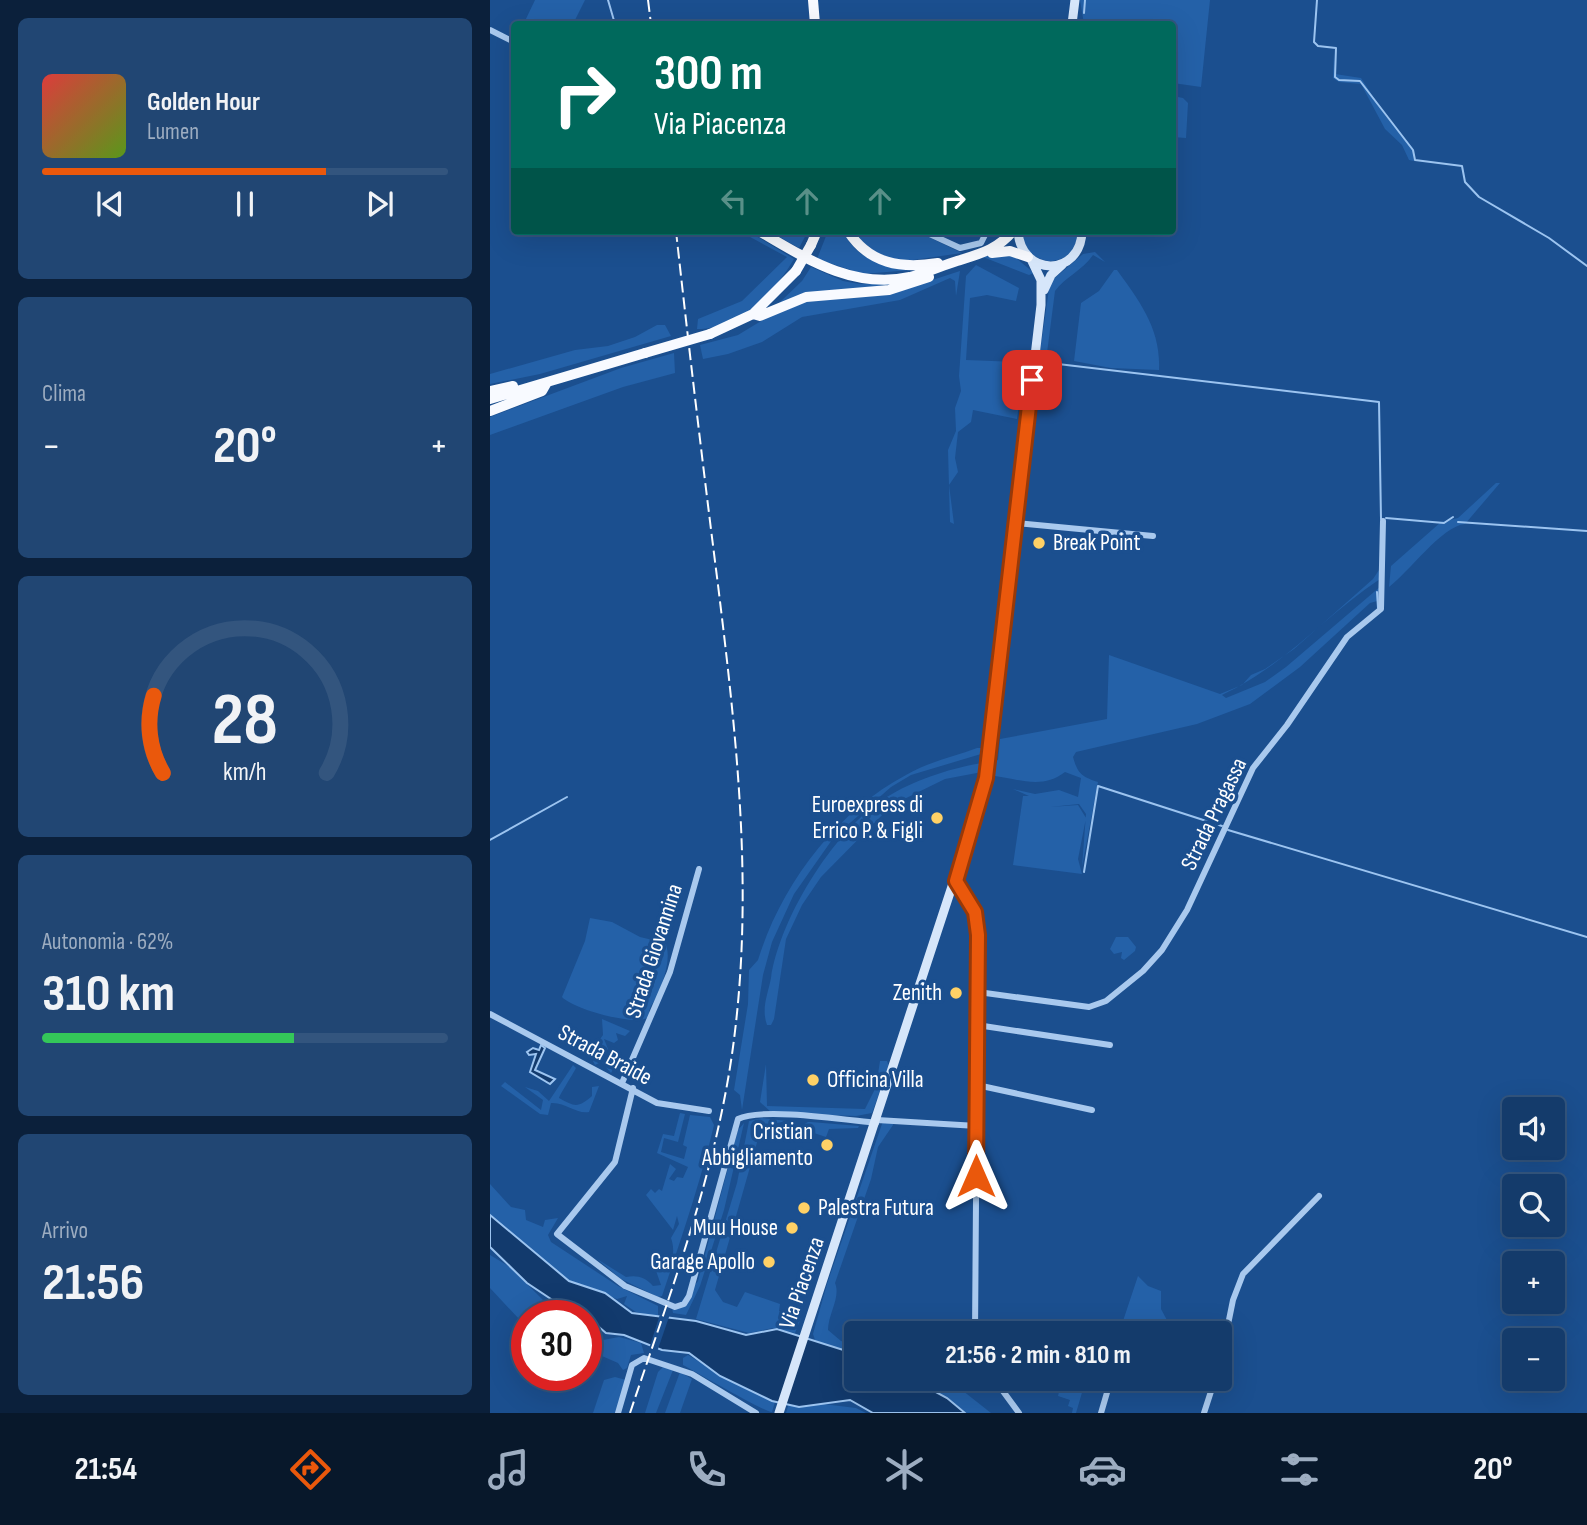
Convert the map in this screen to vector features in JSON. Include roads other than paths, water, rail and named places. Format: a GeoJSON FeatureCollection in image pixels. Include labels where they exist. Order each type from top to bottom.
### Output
{"type":"FeatureCollection","features":[{"type":"Feature","properties":{"kind":"highway"},"geometry":{"type":"LineString","coordinates":[[813,0],[815,21]]}},
{"type":"Feature","properties":{"kind":"highway"},"geometry":{"type":"LineString","coordinates":[[766,235],[819,265],[849,277],[896,279],[979,255],[1010,251],[1029,258]]}},
{"type":"Feature","properties":{"kind":"highway"},"geometry":{"type":"LineString","coordinates":[[490,400],[710,334],[754,314],[796,271],[815,235]]}},
{"type":"Feature","properties":{"kind":"highway"},"geometry":{"type":"LineString","coordinates":[[851,235],[867,253],[891,264],[958,261]]}},
{"type":"Feature","properties":{"kind":"highway"},"geometry":{"type":"LineString","coordinates":[[754,314],[760,316],[806,297],[905,286],[979,255],[999,245],[1010,235]]}},
{"type":"Feature","properties":{"kind":"highway"},"geometry":{"type":"LineString","coordinates":[[490,391],[534,381],[546,383]]}},
{"type":"Feature","properties":{"kind":"highway"},"geometry":{"type":"LineString","coordinates":[[490,411],[542,391],[546,383]]}},
{"type":"Feature","properties":{"kind":"main road"},"geometry":{"type":"LineString","coordinates":[[1072,21],[1075,0]]}},
{"type":"Feature","properties":{"kind":"main road","name":"Via Piacenza"},"geometry":{"type":"LineString","coordinates":[[779,1413],[956,881],[986,778],[1041,305],[1041,280],[1017,235]]}},
{"type":"Feature","properties":{"kind":"main road","name":"Via Piacenza"},"geometry":{"type":"LineString","coordinates":[[1041,305],[1048,281],[1063,263],[1076,253],[1081,235]]}},
{"type":"Feature","properties":{"kind":"main road"},"geometry":{"type":"LineString","coordinates":[[1029,258],[1047,266],[1063,263]]}},
{"type":"Feature","properties":{"kind":"street"},"geometry":{"type":"LineString","coordinates":[[490,30],[511,40]]}},
{"type":"Feature","properties":{"kind":"street"},"geometry":{"type":"LineString","coordinates":[[932,235],[960,248],[981,243],[985,235]]}},
{"type":"Feature","properties":{"kind":"street","name":"Strada Pragassa"},"geometry":{"type":"LineString","coordinates":[[978,992],[1097,1006],[1123,989],[1154,961],[1187,910],[1253,768],[1287,725],[1347,637],[1381,609],[1383,520]]}},
{"type":"Feature","properties":{"kind":"street"},"geometry":{"type":"LineString","coordinates":[[1016,523],[1153,536]]}},
{"type":"Feature","properties":{"kind":"street","name":"Strada Giovannina"},"geometry":{"type":"LineString","coordinates":[[622,1083],[670,972],[699,869]]}},
{"type":"Feature","properties":{"kind":"street"},"geometry":{"type":"LineString","coordinates":[[956,881],[967,895],[977,920],[975,1321]]}},
{"type":"Feature","properties":{"kind":"street","name":"Strada Braide"},"geometry":{"type":"LineString","coordinates":[[490,1014],[664,1105],[709,1111]]}},
{"type":"Feature","properties":{"kind":"street"},"geometry":{"type":"LineString","coordinates":[[977,1026],[1110,1045]]}},
{"type":"Feature","properties":{"kind":"street"},"geometry":{"type":"LineString","coordinates":[[977,1085],[1092,1110]]}},
{"type":"Feature","properties":{"kind":"street"},"geometry":{"type":"LineString","coordinates":[[633,1088],[615,1162],[556,1234],[625,1286],[675,1307],[684,1304],[697,1273],[738,1119],[746,1116],[794,1116],[977,1126]]}},
{"type":"Feature","properties":{"kind":"street"},"geometry":{"type":"LineString","coordinates":[[1229,1321],[1243,1274],[1319,1196]]}},
{"type":"Feature","properties":{"kind":"street"},"geometry":{"type":"LineString","coordinates":[[618,1413],[634,1361],[644,1358],[692,1374],[756,1413]]}},
{"type":"Feature","properties":{"kind":"street"},"geometry":{"type":"LineString","coordinates":[[1003,1391],[1019,1413]]}},
{"type":"Feature","properties":{"kind":"street"},"geometry":{"type":"LineString","coordinates":[[1101,1413],[1107,1391]]}},
{"type":"Feature","properties":{"kind":"street"},"geometry":{"type":"LineString","coordinates":[[1204,1413],[1211,1391]]}},
{"type":"Feature","properties":{"kind":"waterway"},"geometry":{"type":"LineString","coordinates":[[608,0],[614,21]]}},
{"type":"Feature","properties":{"kind":"waterway"},"geometry":{"type":"LineString","coordinates":[[1084,13],[1085,0]]}},
{"type":"Feature","properties":{"kind":"waterway"},"geometry":{"type":"LineString","coordinates":[[1317,0],[1314,42],[1318,46],[1336,48],[1335,77],[1339,80],[1360,81],[1413,150],[1415,160],[1462,166],[1465,182],[1479,197],[1549,238],[1587,266]]}},
{"type":"Feature","properties":{"kind":"waterway"},"geometry":{"type":"LineString","coordinates":[[1041,362],[1379,402],[1381,519]]}},
{"type":"Feature","properties":{"kind":"waterway"},"geometry":{"type":"LineString","coordinates":[[1386,518],[1444,523],[1453,517]]}},
{"type":"Feature","properties":{"kind":"waterway"},"geometry":{"type":"LineString","coordinates":[[1458,522],[1587,531]]}},
{"type":"Feature","properties":{"kind":"waterway"},"geometry":{"type":"LineString","coordinates":[[1377,592],[1378,608]]}},
{"type":"Feature","properties":{"kind":"waterway"},"geometry":{"type":"LineString","coordinates":[[1084,872],[1098,786],[1222,826]]}},
{"type":"Feature","properties":{"kind":"waterway"},"geometry":{"type":"LineString","coordinates":[[490,840],[567,797]]}},
{"type":"Feature","properties":{"kind":"waterway"},"geometry":{"type":"LineString","coordinates":[[1228,830],[1587,937]]}},
{"type":"Feature","properties":{"kind":"railway"},"geometry":{"type":"LineString","coordinates":[[648,0],[651,21]]}},
{"type":"Feature","properties":{"kind":"railway"},"geometry":{"type":"LineString","coordinates":[[630,1413],[676,1278],[715,1140],[733,1047],[742,931],[737,758],[676,235]]}},
{"type":"Feature","properties":{"kind":"place","name":"Break Point"},"geometry":{"type":"Point","coordinates":[1039,543]}},
{"type":"Feature","properties":{"kind":"place","name":"Euroexpress di Errico P. & Figli"},"geometry":{"type":"Point","coordinates":[937,818]}},
{"type":"Feature","properties":{"kind":"place","name":"Zenith"},"geometry":{"type":"Point","coordinates":[956,993]}},
{"type":"Feature","properties":{"kind":"place","name":"Officina Villa"},"geometry":{"type":"Point","coordinates":[813,1080]}},
{"type":"Feature","properties":{"kind":"place","name":"Cristian Abbigliamento"},"geometry":{"type":"Point","coordinates":[827,1145]}},
{"type":"Feature","properties":{"kind":"place","name":"Palestra Futura"},"geometry":{"type":"Point","coordinates":[804,1208]}},
{"type":"Feature","properties":{"kind":"place","name":"Muu House"},"geometry":{"type":"Point","coordinates":[792,1228]}},
{"type":"Feature","properties":{"kind":"place","name":"Garage Apollo"},"geometry":{"type":"Point","coordinates":[769,1262]}}]}
